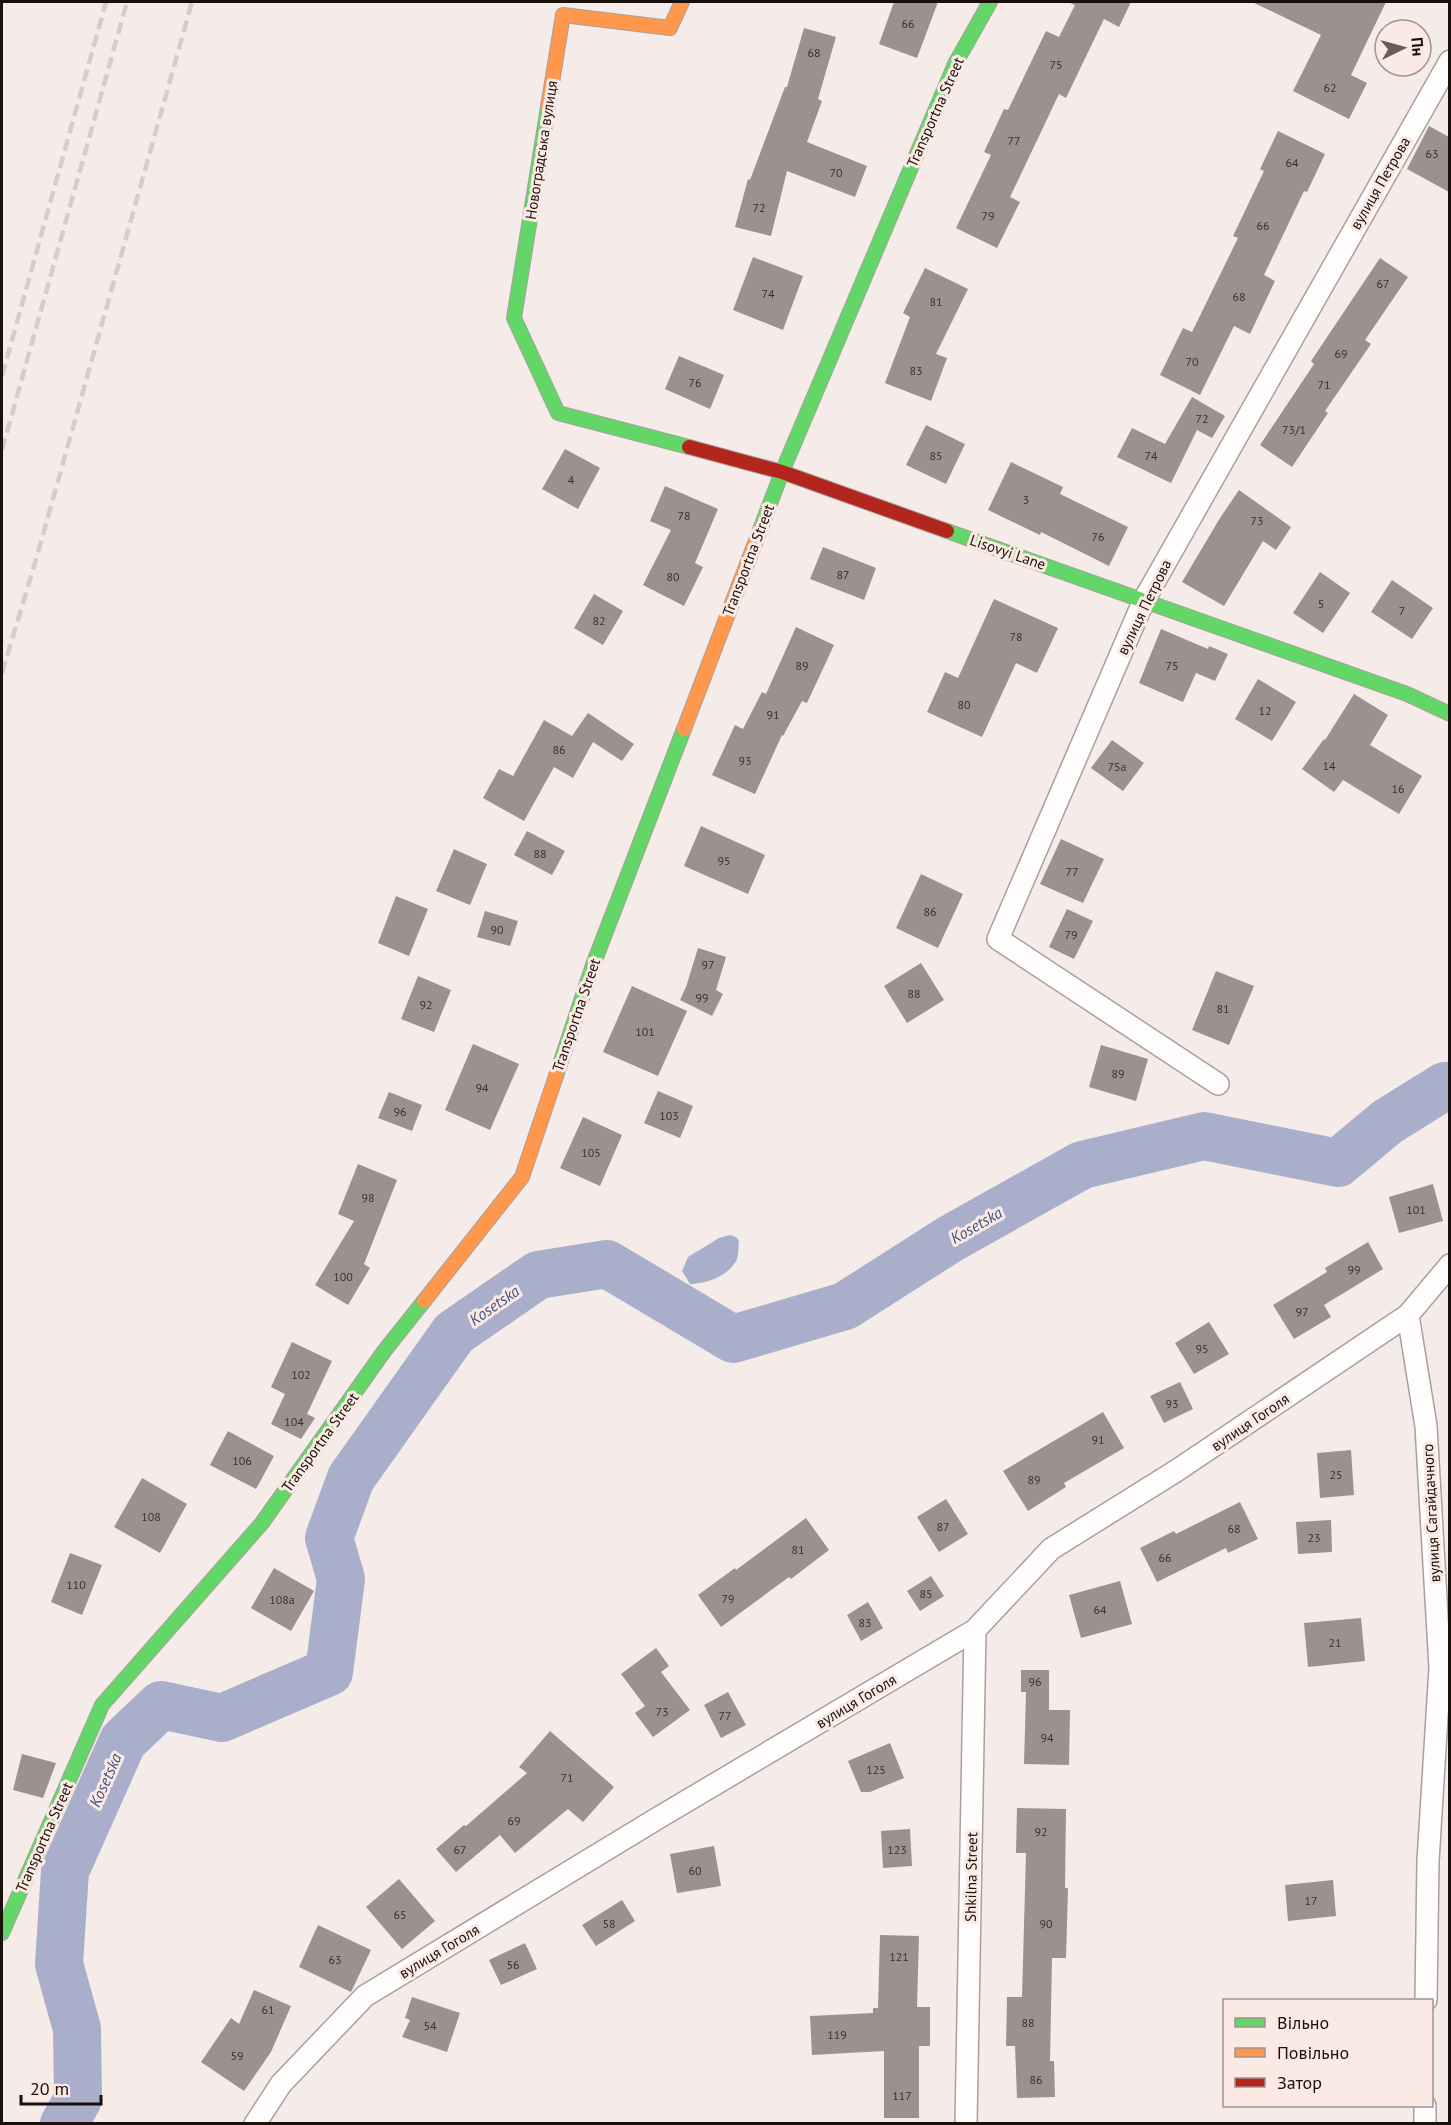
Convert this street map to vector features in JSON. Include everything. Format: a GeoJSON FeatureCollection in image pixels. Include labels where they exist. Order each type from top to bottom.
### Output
{"type":"FeatureCollection","features":[{"type":"Feature","properties":{"kind":"street","name":"Новоградська вулиця"},"geometry":{"type":"LineString","coordinates":[[558,413],[514,318],[563,15],[670,28],[682,2]]}},
{"type":"Feature","properties":{"kind":"street","name":"Transportna Street"},"geometry":{"type":"LineString","coordinates":[[2,1933],[102,1705],[262,1523],[385,1350],[522,1177],[593,964],[782,472],[954,64],[990,2]]}},
{"type":"Feature","properties":{"kind":"street","name":"вулиця Петрова"},"geometry":{"type":"LineString","coordinates":[[1218,1084],[998,939],[1144,600],[1449,61]]}},
{"type":"Feature","properties":{"kind":"street","name":"Lisovyi Lane"},"geometry":{"type":"LineString","coordinates":[[558,413],[782,472],[1407,694],[1449,714]]}},
{"type":"Feature","properties":{"kind":"street","name":"вулиця Гоголя"},"geometry":{"type":"LineString","coordinates":[[255,2124],[281,2084],[365,1996],[658,1818],[975,1630],[1051,1549],[1176,1472],[1408,1315],[1449,1265]]}},
{"type":"Feature","properties":{"kind":"street","name":"вулиця Сагайдачного"},"geometry":{"type":"LineString","coordinates":[[1408,1315],[1426,1426],[1440,1668],[1428,1861],[1426,1999]]}},
{"type":"Feature","properties":{"kind":"street","name":"Shkilna Street"},"geometry":{"type":"LineString","coordinates":[[966,2124],[975,1630]]}},
{"type":"Feature","properties":{"kind":"street"},"geometry":{"type":"LineString","coordinates":[[1425,2107],[1425,2124]]}},
{"type":"Feature","properties":{"kind":"water"},"geometry":{"type":"Polygon","coordinates":[[[730,1235],[739,1241],[738,1257],[728,1271],[703,1283],[690,1284],[682,1271],[688,1257],[719,1238],[730,1235]]]}},
{"type":"Feature","properties":{"kind":"building"},"geometry":{"type":"Polygon","coordinates":[[[894,2],[938,2],[917,58],[879,44],[894,2]]]}},
{"type":"Feature","properties":{"kind":"building"},"geometry":{"type":"Polygon","coordinates":[[[1068,2],[1131,2],[1119,27],[1104,19],[1066,98],[1059,94],[1010,197],[1020,202],[997,248],[956,228],[991,155],[984,152],[1004,109],[1008,110],[1046,31],[1059,37],[1075,5],[1068,2]]]}},
{"type":"Feature","properties":{"kind":"building"},"geometry":{"type":"Polygon","coordinates":[[[1252,2],[1386,2],[1378,18],[1373,18],[1373,29],[1351,75],[1367,83],[1349,119],[1293,91],[1321,35],[1252,2]]]}},
{"type":"Feature","properties":{"kind":"building"},"geometry":{"type":"Polygon","coordinates":[[[804,28],[836,37],[818,99],[822,101],[807,142],[867,166],[855,197],[787,171],[771,236],[735,227],[748,179],[750,180],[785,87],[787,87],[804,28]]]}},
{"type":"Feature","properties":{"kind":"building"},"geometry":{"type":"Polygon","coordinates":[[[1429,126],[1449,137],[1449,192],[1407,169],[1429,126]]]}},
{"type":"Feature","properties":{"kind":"building"},"geometry":{"type":"Polygon","coordinates":[[[1278,131],[1325,154],[1307,192],[1304,191],[1264,275],[1275,281],[1250,334],[1234,326],[1200,395],[1160,375],[1183,328],[1192,332],[1238,238],[1233,236],[1264,171],[1260,169],[1278,131]]]}},
{"type":"Feature","properties":{"kind":"building"},"geometry":{"type":"Polygon","coordinates":[[[753,257],[803,276],[783,330],[733,310],[753,257]]]}},
{"type":"Feature","properties":{"kind":"building"},"geometry":{"type":"Polygon","coordinates":[[[1380,258],[1408,277],[1365,340],[1371,344],[1325,411],[1328,413],[1292,467],[1260,445],[1314,364],[1311,361],[1380,258]]]}},
{"type":"Feature","properties":{"kind":"building"},"geometry":{"type":"Polygon","coordinates":[[[925,268],[968,289],[936,354],[947,358],[931,401],[885,383],[910,317],[903,313],[925,268]]]}},
{"type":"Feature","properties":{"kind":"building"},"geometry":{"type":"Polygon","coordinates":[[[679,356],[724,375],[710,409],[665,389],[679,356]]]}},
{"type":"Feature","properties":{"kind":"building"},"geometry":{"type":"Polygon","coordinates":[[[1192,397],[1225,416],[1212,438],[1197,430],[1171,483],[1117,457],[1132,428],[1165,444],[1192,397]]]}},
{"type":"Feature","properties":{"kind":"building"},"geometry":{"type":"Polygon","coordinates":[[[926,425],[965,444],[946,484],[906,465],[926,425]]]}},
{"type":"Feature","properties":{"kind":"building"},"geometry":{"type":"Polygon","coordinates":[[[565,449],[600,468],[578,509],[542,489],[565,449]]]}},
{"type":"Feature","properties":{"kind":"building"},"geometry":{"type":"Polygon","coordinates":[[[1011,462],[1063,487],[1060,494],[1128,527],[1109,566],[1041,532],[1040,535],[988,510],[1011,462]]]}},
{"type":"Feature","properties":{"kind":"building"},"geometry":{"type":"Polygon","coordinates":[[[665,486],[718,509],[695,563],[703,567],[684,606],[643,585],[671,530],[650,521],[665,486]]]}},
{"type":"Feature","properties":{"kind":"building"},"geometry":{"type":"Polygon","coordinates":[[[1239,490],[1291,527],[1276,550],[1263,541],[1224,606],[1182,582],[1239,490]]]}},
{"type":"Feature","properties":{"kind":"building"},"geometry":{"type":"Polygon","coordinates":[[[823,547],[876,568],[864,600],[810,579],[823,547]]]}},
{"type":"Feature","properties":{"kind":"building"},"geometry":{"type":"Polygon","coordinates":[[[1320,572],[1350,593],[1323,633],[1293,613],[1320,572]]]}},
{"type":"Feature","properties":{"kind":"building"},"geometry":{"type":"Polygon","coordinates":[[[1392,580],[1433,608],[1412,639],[1371,612],[1392,580]]]}},
{"type":"Feature","properties":{"kind":"building"},"geometry":{"type":"Polygon","coordinates":[[[594,594],[623,611],[603,645],[574,628],[594,594]]]}},
{"type":"Feature","properties":{"kind":"building"},"geometry":{"type":"Polygon","coordinates":[[[994,599],[1058,628],[1037,673],[1016,663],[982,737],[927,712],[945,672],[958,678],[994,599]]]}},
{"type":"Feature","properties":{"kind":"building"},"geometry":{"type":"Polygon","coordinates":[[[796,627],[834,645],[807,703],[802,701],[782,735],[755,794],[712,775],[735,725],[743,729],[762,692],[766,694],[796,627]]]}},
{"type":"Feature","properties":{"kind":"building"},"geometry":{"type":"Polygon","coordinates":[[[1161,629],[1208,649],[1209,646],[1228,654],[1215,681],[1196,673],[1183,702],[1139,683],[1161,629]]]}},
{"type":"Feature","properties":{"kind":"building"},"geometry":{"type":"Polygon","coordinates":[[[1258,679],[1296,702],[1272,741],[1235,719],[1258,679]]]}},
{"type":"Feature","properties":{"kind":"building"},"geometry":{"type":"Polygon","coordinates":[[[1354,694],[1388,715],[1370,745],[1422,776],[1399,814],[1343,780],[1334,792],[1302,769],[1325,740],[1354,694]]]}},
{"type":"Feature","properties":{"kind":"building"},"geometry":{"type":"Polygon","coordinates":[[[588,713],[634,744],[622,761],[593,742],[573,778],[554,767],[524,821],[483,798],[499,769],[513,776],[544,720],[572,736],[588,713]]]}},
{"type":"Feature","properties":{"kind":"building"},"geometry":{"type":"Polygon","coordinates":[[[1112,740],[1144,763],[1123,791],[1091,768],[1112,740]]]}},
{"type":"Feature","properties":{"kind":"building"},"geometry":{"type":"Polygon","coordinates":[[[701,826],[765,855],[748,894],[684,866],[701,826]]]}},
{"type":"Feature","properties":{"kind":"building"},"geometry":{"type":"Polygon","coordinates":[[[527,831],[565,851],[552,875],[514,855],[527,831]]]}},
{"type":"Feature","properties":{"kind":"building"},"geometry":{"type":"Polygon","coordinates":[[[1061,839],[1104,859],[1083,903],[1040,884],[1061,839]]]}},
{"type":"Feature","properties":{"kind":"building"},"geometry":{"type":"Polygon","coordinates":[[[454,849],[487,864],[470,905],[436,891],[454,849]]]}},
{"type":"Feature","properties":{"kind":"building"},"geometry":{"type":"Polygon","coordinates":[[[921,874],[963,894],[938,948],[896,928],[921,874]]]}},
{"type":"Feature","properties":{"kind":"building"},"geometry":{"type":"Polygon","coordinates":[[[396,896],[428,909],[409,956],[378,943],[396,896]]]}},
{"type":"Feature","properties":{"kind":"building"},"geometry":{"type":"Polygon","coordinates":[[[1067,909],[1093,921],[1074,959],[1049,947],[1067,909]]]}},
{"type":"Feature","properties":{"kind":"building"},"geometry":{"type":"Polygon","coordinates":[[[485,911],[518,921],[510,946],[477,937],[485,911]]]}},
{"type":"Feature","properties":{"kind":"building"},"geometry":{"type":"Polygon","coordinates":[[[698,948],[726,957],[716,990],[723,994],[712,1016],[680,1000],[698,948]]]}},
{"type":"Feature","properties":{"kind":"building"},"geometry":{"type":"Polygon","coordinates":[[[921,963],[944,1000],[907,1023],[884,986],[921,963]]]}},
{"type":"Feature","properties":{"kind":"building"},"geometry":{"type":"Polygon","coordinates":[[[1216,971],[1254,986],[1229,1045],[1192,1030],[1216,971]]]}},
{"type":"Feature","properties":{"kind":"building"},"geometry":{"type":"Polygon","coordinates":[[[418,976],[451,990],[434,1032],[401,1019],[418,976]]]}},
{"type":"Feature","properties":{"kind":"building"},"geometry":{"type":"Polygon","coordinates":[[[632,986],[687,1011],[658,1076],[603,1052],[632,986]]]}},
{"type":"Feature","properties":{"kind":"building"},"geometry":{"type":"Polygon","coordinates":[[[473,1044],[519,1064],[490,1130],[445,1110],[473,1044]]]}},
{"type":"Feature","properties":{"kind":"building"},"geometry":{"type":"Polygon","coordinates":[[[1101,1045],[1148,1059],[1136,1101],[1089,1087],[1101,1045]]]}},
{"type":"Feature","properties":{"kind":"building"},"geometry":{"type":"Polygon","coordinates":[[[658,1091],[693,1106],[680,1138],[644,1123],[658,1091]]]}},
{"type":"Feature","properties":{"kind":"building"},"geometry":{"type":"Polygon","coordinates":[[[389,1092],[422,1105],[412,1131],[378,1118],[389,1092]]]}},
{"type":"Feature","properties":{"kind":"building"},"geometry":{"type":"Polygon","coordinates":[[[583,1117],[622,1135],[600,1186],[560,1168],[583,1117]]]}},
{"type":"Feature","properties":{"kind":"building"},"geometry":{"type":"Polygon","coordinates":[[[358,1164],[397,1180],[364,1264],[370,1268],[348,1305],[315,1285],[354,1221],[338,1214],[358,1164]]]}},
{"type":"Feature","properties":{"kind":"building"},"geometry":{"type":"Polygon","coordinates":[[[1433,1184],[1443,1221],[1399,1233],[1389,1197],[1433,1184]]]}},
{"type":"Feature","properties":{"kind":"building"},"geometry":{"type":"Polygon","coordinates":[[[1368,1242],[1383,1269],[1324,1305],[1331,1317],[1294,1339],[1273,1305],[1327,1272],[1325,1268],[1368,1242]]]}},
{"type":"Feature","properties":{"kind":"building"},"geometry":{"type":"Polygon","coordinates":[[[1209,1322],[1229,1354],[1194,1374],[1175,1343],[1209,1322]]]}},
{"type":"Feature","properties":{"kind":"building"},"geometry":{"type":"Polygon","coordinates":[[[292,1342],[332,1361],[307,1414],[315,1418],[301,1439],[271,1424],[285,1394],[271,1387],[292,1342]]]}},
{"type":"Feature","properties":{"kind":"building"},"geometry":{"type":"Polygon","coordinates":[[[1180,1382],[1193,1409],[1164,1423],[1150,1396],[1180,1382]]]}},
{"type":"Feature","properties":{"kind":"building"},"geometry":{"type":"Polygon","coordinates":[[[1103,1412],[1124,1448],[1064,1483],[1066,1487],[1028,1511],[1003,1471],[1103,1412]]]}},
{"type":"Feature","properties":{"kind":"building"},"geometry":{"type":"Polygon","coordinates":[[[228,1431],[274,1456],[256,1489],[210,1465],[228,1431]]]}},
{"type":"Feature","properties":{"kind":"building"},"geometry":{"type":"Polygon","coordinates":[[[1351,1450],[1354,1495],[1320,1498],[1317,1453],[1351,1450]]]}},
{"type":"Feature","properties":{"kind":"building"},"geometry":{"type":"Polygon","coordinates":[[[142,1478],[187,1504],[160,1553],[114,1527],[142,1478]]]}},
{"type":"Feature","properties":{"kind":"building"},"geometry":{"type":"Polygon","coordinates":[[[946,1499],[968,1534],[939,1552],[917,1517],[946,1499]]]}},
{"type":"Feature","properties":{"kind":"building"},"geometry":{"type":"Polygon","coordinates":[[[1240,1502],[1258,1539],[1228,1553],[1226,1548],[1157,1582],[1140,1548],[1174,1531],[1176,1534],[1240,1502]]]}},
{"type":"Feature","properties":{"kind":"building"},"geometry":{"type":"Polygon","coordinates":[[[806,1518],[829,1550],[721,1627],[698,1595],[806,1518]]]}},
{"type":"Feature","properties":{"kind":"building"},"geometry":{"type":"Polygon","coordinates":[[[1331,1520],[1332,1552],[1298,1554],[1296,1522],[1331,1520]]]}},
{"type":"Feature","properties":{"kind":"building"},"geometry":{"type":"Polygon","coordinates":[[[70,1553],[102,1565],[82,1615],[51,1602],[70,1553]]]}},
{"type":"Feature","properties":{"kind":"building"},"geometry":{"type":"Polygon","coordinates":[[[274,1568],[314,1591],[291,1631],[251,1608],[274,1568]]]}},
{"type":"Feature","properties":{"kind":"building"},"geometry":{"type":"Polygon","coordinates":[[[931,1576],[944,1596],[920,1611],[907,1591],[931,1576]]]}},
{"type":"Feature","properties":{"kind":"building"},"geometry":{"type":"Polygon","coordinates":[[[1120,1581],[1132,1624],[1081,1638],[1069,1595],[1120,1581]]]}},
{"type":"Feature","properties":{"kind":"building"},"geometry":{"type":"Polygon","coordinates":[[[868,1602],[883,1628],[861,1641],[847,1615],[868,1602]]]}},
{"type":"Feature","properties":{"kind":"building"},"geometry":{"type":"Polygon","coordinates":[[[1361,1618],[1365,1661],[1308,1667],[1304,1623],[1361,1618]]]}},
{"type":"Feature","properties":{"kind":"building"},"geometry":{"type":"Polygon","coordinates":[[[656,1648],[669,1666],[661,1672],[690,1710],[653,1737],[635,1713],[645,1706],[621,1674],[656,1648]]]}},
{"type":"Feature","properties":{"kind":"building"},"geometry":{"type":"Polygon","coordinates":[[[1021,1670],[1049,1670],[1049,1710],[1070,1710],[1069,1765],[1024,1764],[1026,1692],[1021,1692],[1021,1670]]]}},
{"type":"Feature","properties":{"kind":"building"},"geometry":{"type":"Polygon","coordinates":[[[728,1692],[746,1725],[721,1738],[704,1705],[728,1692]]]}},
{"type":"Feature","properties":{"kind":"building"},"geometry":{"type":"Polygon","coordinates":[[[550,1731],[614,1787],[583,1822],[568,1809],[515,1853],[500,1835],[456,1872],[436,1849],[527,1773],[519,1767],[550,1731]]]}},
{"type":"Feature","properties":{"kind":"building"},"geometry":{"type":"Polygon","coordinates":[[[890,1743],[904,1778],[870,1792],[861,1792],[848,1761],[890,1743]]]}},
{"type":"Feature","properties":{"kind":"building"},"geometry":{"type":"Polygon","coordinates":[[[22,1754],[56,1763],[43,1798],[13,1790],[22,1754]]]}},
{"type":"Feature","properties":{"kind":"building"},"geometry":{"type":"Polygon","coordinates":[[[1017,1808],[1066,1809],[1065,1888],[1068,1888],[1066,1958],[1052,1958],[1050,2061],[1054,2061],[1055,2097],[1017,2098],[1015,2046],[1006,2046],[1007,1997],[1022,1997],[1026,1853],[1016,1853],[1017,1808]]]}},
{"type":"Feature","properties":{"kind":"building"},"geometry":{"type":"Polygon","coordinates":[[[910,1829],[912,1866],[883,1868],[881,1831],[910,1829]]]}},
{"type":"Feature","properties":{"kind":"building"},"geometry":{"type":"Polygon","coordinates":[[[714,1846],[721,1886],[677,1893],[670,1854],[714,1846]]]}},
{"type":"Feature","properties":{"kind":"building"},"geometry":{"type":"Polygon","coordinates":[[[399,1879],[435,1921],[402,1949],[366,1907],[399,1879]]]}},
{"type":"Feature","properties":{"kind":"building"},"geometry":{"type":"Polygon","coordinates":[[[1333,1880],[1336,1916],[1288,1921],[1285,1885],[1333,1880]]]}},
{"type":"Feature","properties":{"kind":"building"},"geometry":{"type":"Polygon","coordinates":[[[622,1900],[635,1921],[596,1946],[582,1925],[622,1900]]]}},
{"type":"Feature","properties":{"kind":"building"},"geometry":{"type":"Polygon","coordinates":[[[318,1925],[371,1950],[351,1992],[299,1967],[318,1925]]]}},
{"type":"Feature","properties":{"kind":"building"},"geometry":{"type":"Polygon","coordinates":[[[880,1935],[919,1936],[917,2007],[930,2007],[930,2046],[919,2046],[919,2118],[884,2118],[884,2051],[812,2055],[810,2016],[873,2013],[873,2008],[878,2008],[880,1935]]]}},
{"type":"Feature","properties":{"kind":"building"},"geometry":{"type":"Polygon","coordinates":[[[525,1943],[537,1969],[501,1985],[489,1960],[525,1943]]]}},
{"type":"Feature","properties":{"kind":"building"},"geometry":{"type":"Polygon","coordinates":[[[254,1990],[291,2006],[271,2052],[244,2091],[201,2062],[231,2018],[239,2024],[254,1990]]]}},
{"type":"Feature","properties":{"kind":"building"},"geometry":{"type":"Polygon","coordinates":[[[412,1997],[460,2013],[447,2052],[402,2037],[410,2020],[405,2018],[412,1997]]]}},
{"type":"Feature","properties":{"kind":"waterway","name":"Kosetska"},"geometry":{"type":"LineString","coordinates":[[64,2124],[78,2099],[77,2029],[59,1964],[65,1871],[123,1741],[161,1705],[222,1718],[329,1672],[341,1579],[329,1538],[351,1478],[454,1333],[538,1275],[607,1264],[733,1339],[845,1306],[950,1239],[1082,1165],[1204,1136],[1338,1163],[1387,1122],[1445,1086],[1450,1086]]}},
{"type":"Feature","properties":{"kind":"railway"},"geometry":{"type":"LineString","coordinates":[[2,376],[106,2]]}},
{"type":"Feature","properties":{"kind":"railway"},"geometry":{"type":"LineString","coordinates":[[2,450],[127,2]]}},
{"type":"Feature","properties":{"kind":"railway"},"geometry":{"type":"LineString","coordinates":[[2,673],[192,2]]}},
{"type":"Feature","properties":{"kind":"traffic: fast"},"geometry":{"type":"LineString","coordinates":[[760,530],[782,472],[955,64],[990,2]]}},
{"type":"Feature","properties":{"kind":"traffic: fast"},"geometry":{"type":"LineString","coordinates":[[548,107],[514,318],[558,413],[689,447]]}},
{"type":"Feature","properties":{"kind":"traffic: fast"},"geometry":{"type":"LineString","coordinates":[[947,531],[1407,694],[1450,714]]}},
{"type":"Feature","properties":{"kind":"traffic: fast"},"geometry":{"type":"LineString","coordinates":[[556,1076],[593,965],[684,729]]}},
{"type":"Feature","properties":{"kind":"traffic: fast"},"geometry":{"type":"LineString","coordinates":[[2,1933],[102,1705],[262,1523],[385,1350],[424,1301]]}},
{"type":"Feature","properties":{"kind":"traffic: slow"},"geometry":{"type":"LineString","coordinates":[[548,107],[563,15],[670,28],[682,2]]}},
{"type":"Feature","properties":{"kind":"traffic: slow"},"geometry":{"type":"LineString","coordinates":[[684,729],[760,530]]}},
{"type":"Feature","properties":{"kind":"traffic: slow"},"geometry":{"type":"LineString","coordinates":[[424,1301],[522,1177],[556,1076]]}},
{"type":"Feature","properties":{"kind":"traffic: jam"},"geometry":{"type":"LineString","coordinates":[[689,447],[782,472],[947,531]]}}]}
